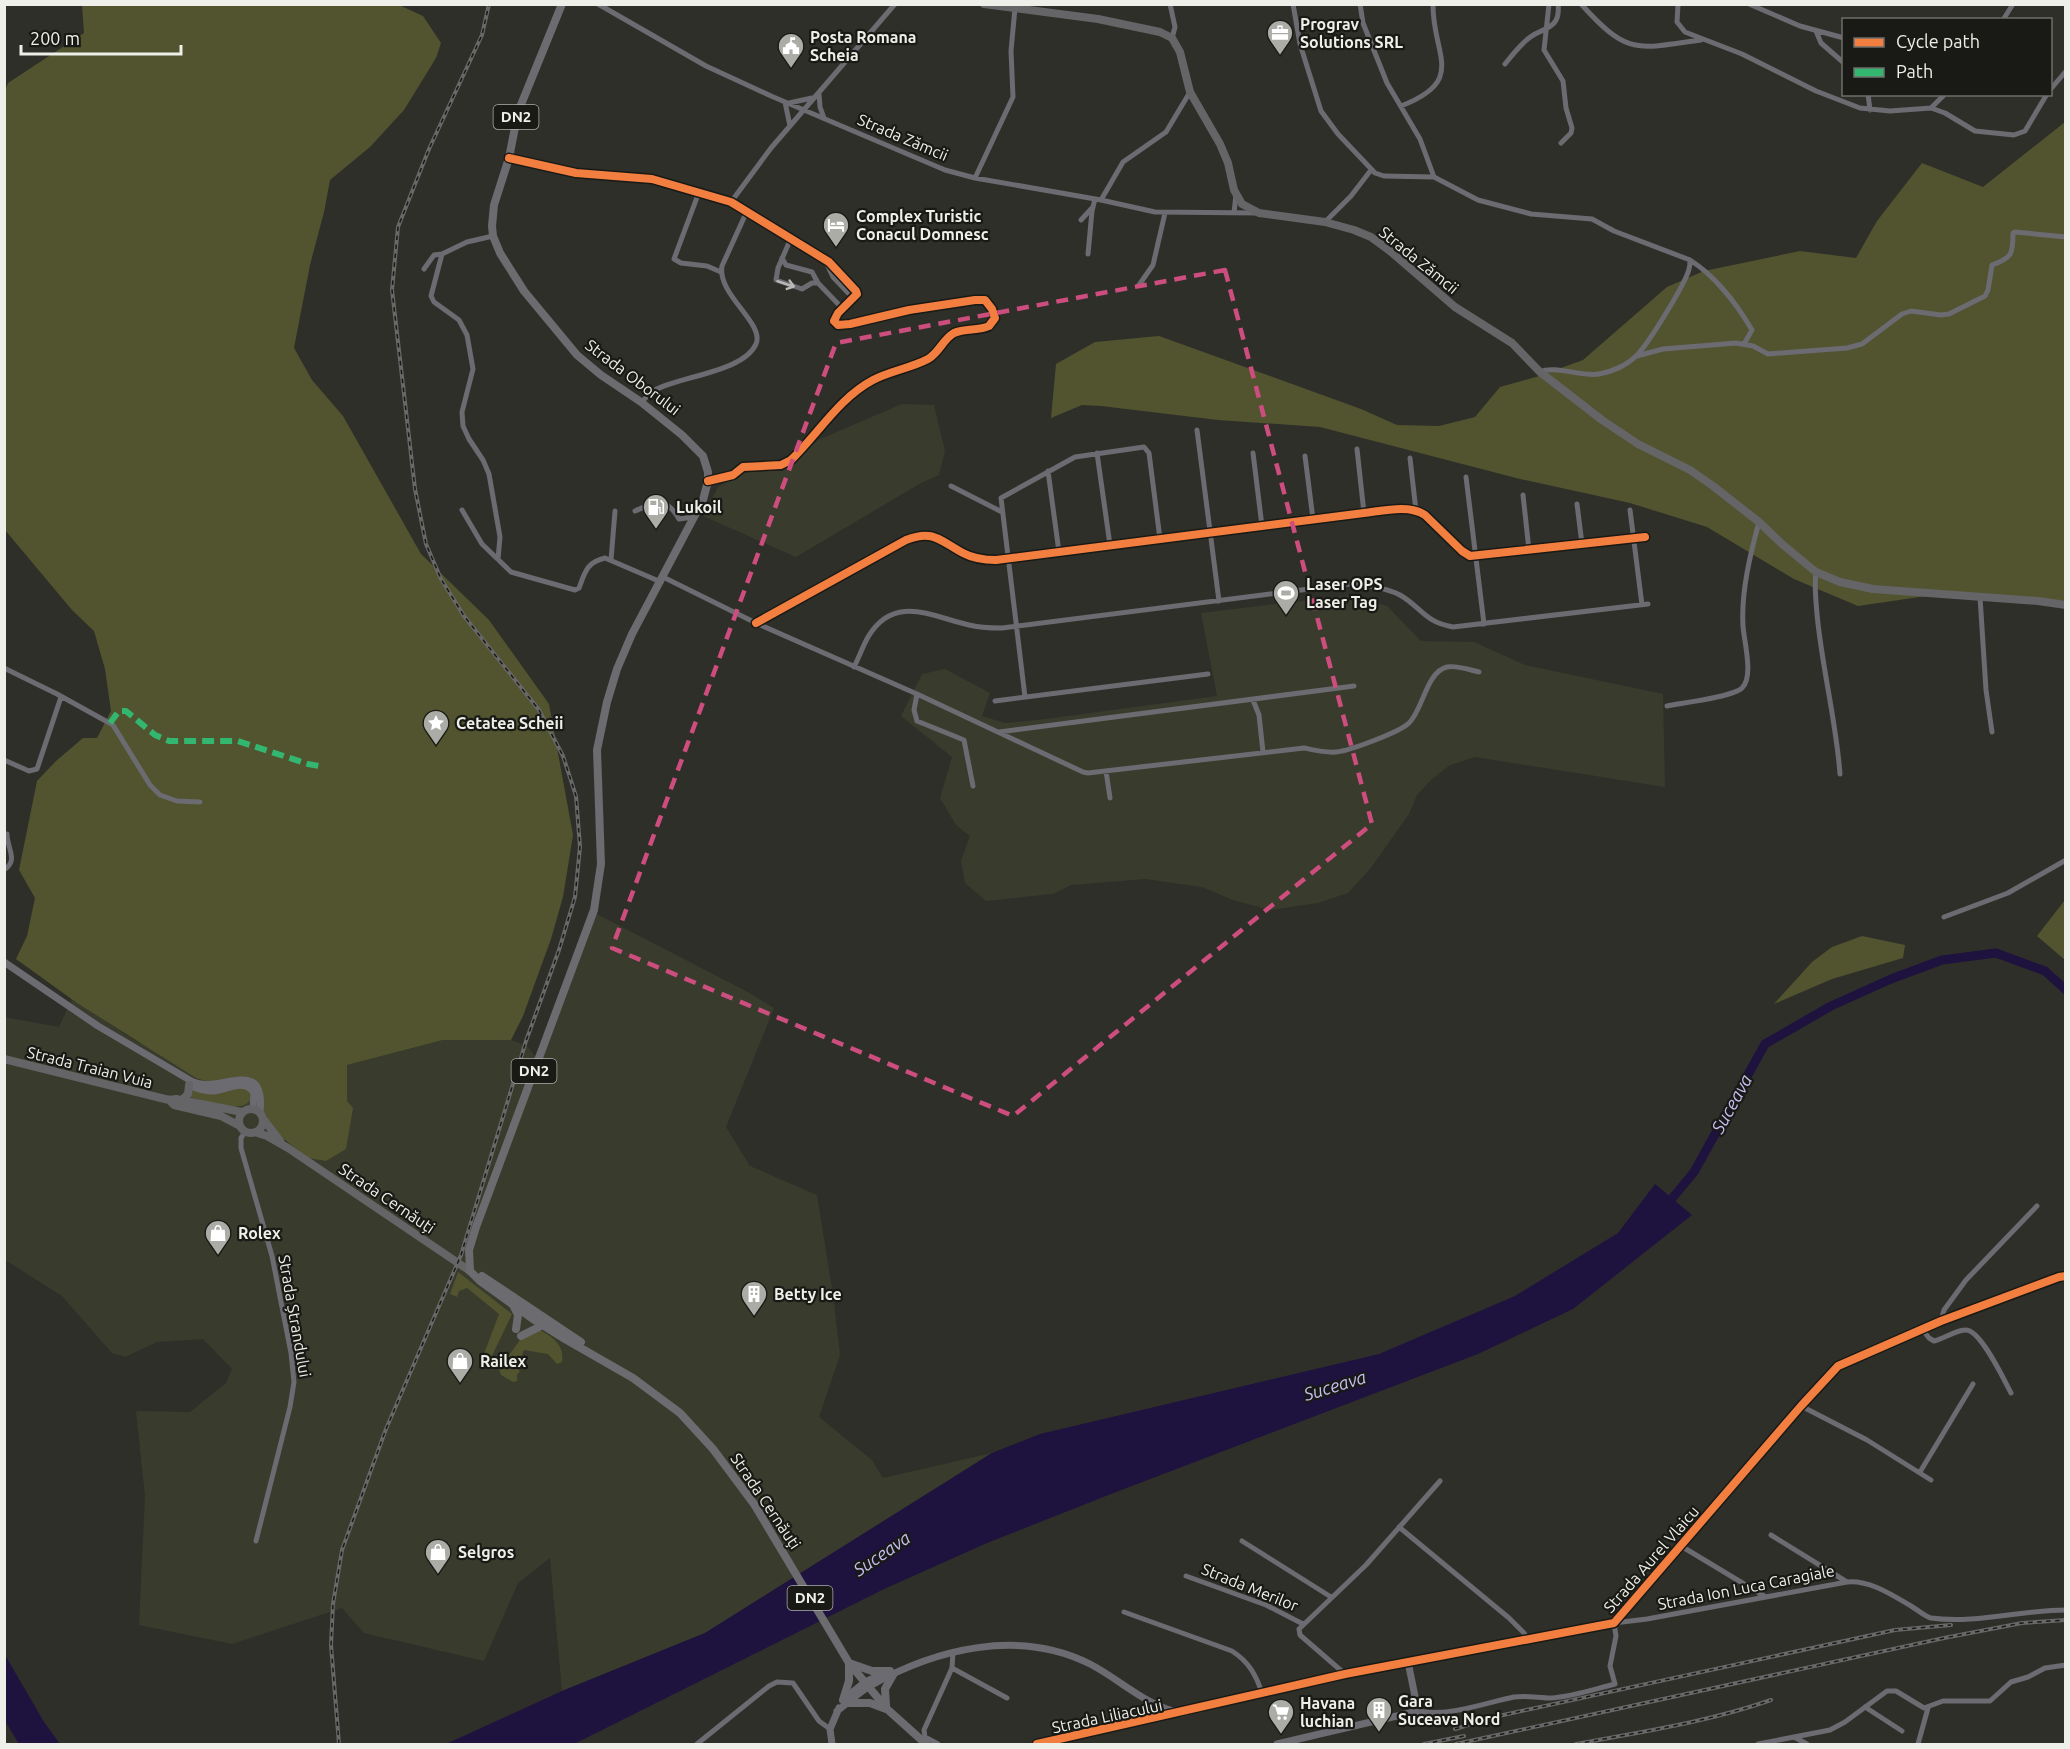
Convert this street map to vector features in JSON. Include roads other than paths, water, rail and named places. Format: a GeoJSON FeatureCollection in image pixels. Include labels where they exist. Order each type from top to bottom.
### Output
{"type":"FeatureCollection","features":[{"type":"Feature","properties":{"kind":"main road","name":"Strada Oborului"},"geometry":{"type":"LineString","coordinates":[[562,4],[520,105],[509,158],[494,205],[493,236],[500,253],[524,291],[577,355],[601,375],[641,402],[696,448],[706,464],[708,481]]}},
{"type":"Feature","properties":{"kind":"main road"},"geometry":{"type":"LineString","coordinates":[[984,4],[1098,19],[1160,32],[1172,38],[1179,48],[1190,92],[1220,144],[1228,163],[1236,194],[1242,204],[1259,213]]}},
{"type":"Feature","properties":{"kind":"main road","name":"Strada Zămcii"},"geometry":{"type":"LineString","coordinates":[[1259,213],[1325,222],[1364,233],[1381,244],[1455,308],[1512,343],[1540,372],[1622,435],[1690,470],[1759,522],[1816,572],[1840,582],[1873,589],[2066,605]]}},
{"type":"Feature","properties":{"kind":"main road","name":"DN2"},"geometry":{"type":"LineString","coordinates":[[470,1271],[469,1250],[476,1227],[594,910],[601,864],[597,758],[600,729],[607,702],[628,644],[695,517],[708,481]]}},
{"type":"Feature","properties":{"kind":"main road","name":"Strada Traian Vuia"},"geometry":{"type":"LineString","coordinates":[[4,1059],[169,1100],[182,1100],[242,1112]]}},
{"type":"Feature","properties":{"kind":"main road"},"geometry":{"type":"LineString","coordinates":[[182,1100],[189,1090],[189,1085]]}},
{"type":"Feature","properties":{"kind":"main road","name":"Strada Traian Vuia"},"geometry":{"type":"LineString","coordinates":[[169,1100],[174,1105],[221,1116],[243,1129]]}},
{"type":"Feature","properties":{"kind":"main road"},"geometry":{"type":"LineString","coordinates":[[242,1112],[259,1114],[261,1127],[255,1132],[243,1129],[239,1119],[242,1112]]}},
{"type":"Feature","properties":{"kind":"main road","name":"Strada Cernăuți"},"geometry":{"type":"LineString","coordinates":[[259,1114],[271,1131],[288,1148]]}},
{"type":"Feature","properties":{"kind":"main road","name":"Strada Cernăuți"},"geometry":{"type":"LineString","coordinates":[[255,1132],[288,1148],[470,1271],[480,1281],[565,1339],[633,1378]]}},
{"type":"Feature","properties":{"kind":"main road","name":"Strada Cernăuți"},"geometry":{"type":"LineString","coordinates":[[470,1271],[481,1275],[616,1364],[676,1409],[745,1491],[849,1663]]}},
{"type":"Feature","properties":{"kind":"main road"},"geometry":{"type":"LineString","coordinates":[[513,1304],[518,1315],[518,1332],[543,1324]]}},
{"type":"Feature","properties":{"kind":"main road"},"geometry":{"type":"LineString","coordinates":[[849,1663],[866,1670],[891,1673],[885,1689],[887,1709],[870,1703],[846,1702],[850,1676],[849,1663]]}},
{"type":"Feature","properties":{"kind":"main road","name":"DN2"},"geometry":{"type":"LineString","coordinates":[[849,1663],[887,1709],[926,1744]]}},
{"type":"Feature","properties":{"kind":"street","name":"Strada Zămcii"},"geometry":{"type":"LineString","coordinates":[[598,4],[706,66],[930,165],[975,178],[1165,213],[1259,213]]}},
{"type":"Feature","properties":{"kind":"street"},"geometry":{"type":"LineString","coordinates":[[731,202],[790,126],[893,4]]}},
{"type":"Feature","properties":{"kind":"street"},"geometry":{"type":"LineString","coordinates":[[1170,4],[1175,27],[1172,38]]}},
{"type":"Feature","properties":{"kind":"street"},"geometry":{"type":"LineString","coordinates":[[1293,4],[1302,51],[1321,111],[1338,134],[1371,170],[1384,176],[1434,177],[1478,200],[1541,216],[1580,216],[1592,219],[1614,231],[1690,260],[1711,277],[1744,316],[1752,330],[1744,344]]}},
{"type":"Feature","properties":{"kind":"street"},"geometry":{"type":"LineString","coordinates":[[1360,4],[1363,23],[1384,76],[1420,139],[1434,177]]}},
{"type":"Feature","properties":{"kind":"street"},"geometry":{"type":"LineString","coordinates":[[1401,106],[1414,101],[1436,87],[1441,75],[1441,52],[1432,4]]}},
{"type":"Feature","properties":{"kind":"street"},"geometry":{"type":"LineString","coordinates":[[1549,4],[1544,50],[1563,81],[1566,108],[1572,123],[1571,133],[1561,143]]}},
{"type":"Feature","properties":{"kind":"street"},"geometry":{"type":"LineString","coordinates":[[1505,64],[1527,39],[1545,30],[1556,20],[1558,7],[1564,4]]}},
{"type":"Feature","properties":{"kind":"street"},"geometry":{"type":"LineString","coordinates":[[1581,4],[1606,31],[1630,45],[1657,46],[1703,39]]}},
{"type":"Feature","properties":{"kind":"street"},"geometry":{"type":"LineString","coordinates":[[1678,4],[1677,22],[1684,32],[1742,54],[1816,91],[1870,110],[1906,111],[1931,108],[1945,113],[1975,131],[2014,135],[2025,131],[2046,96]]}},
{"type":"Feature","properties":{"kind":"street"},"geometry":{"type":"LineString","coordinates":[[1749,4],[1779,18],[1842,38]]}},
{"type":"Feature","properties":{"kind":"street"},"geometry":{"type":"LineString","coordinates":[[2004,18],[2013,4]]}},
{"type":"Feature","properties":{"kind":"street"},"geometry":{"type":"LineString","coordinates":[[975,178],[1013,97],[1011,51],[1016,8]]}},
{"type":"Feature","properties":{"kind":"street"},"geometry":{"type":"LineString","coordinates":[[1816,31],[1821,43],[1842,61]]}},
{"type":"Feature","properties":{"kind":"street"},"geometry":{"type":"LineString","coordinates":[[2052,88],[2066,71]]}},
{"type":"Feature","properties":{"kind":"street"},"geometry":{"type":"LineString","coordinates":[[1081,220],[1092,208],[1123,162],[1166,132],[1190,92]]}},
{"type":"Feature","properties":{"kind":"street"},"geometry":{"type":"LineString","coordinates":[[790,126],[786,103],[816,95]]}},
{"type":"Feature","properties":{"kind":"street"},"geometry":{"type":"LineString","coordinates":[[816,95],[824,118]]}},
{"type":"Feature","properties":{"kind":"street"},"geometry":{"type":"LineString","coordinates":[[1868,96],[1870,110]]}},
{"type":"Feature","properties":{"kind":"street"},"geometry":{"type":"LineString","coordinates":[[1931,108],[1943,96]]}},
{"type":"Feature","properties":{"kind":"street"},"geometry":{"type":"LineString","coordinates":[[509,158],[576,173],[652,179],[731,202],[825,260],[833,277],[855,296],[834,319],[838,325],[909,310],[982,300],[991,305],[995,318],[992,324],[985,328],[954,333],[935,354],[926,360],[897,369],[871,381],[844,403],[785,463],[743,467],[733,475],[708,481]]}},
{"type":"Feature","properties":{"kind":"street"},"geometry":{"type":"LineString","coordinates":[[1325,222],[1351,196],[1371,170]]}},
{"type":"Feature","properties":{"kind":"street"},"geometry":{"type":"LineString","coordinates":[[699,192],[674,259],[676,262],[698,264],[721,272]]}},
{"type":"Feature","properties":{"kind":"street"},"geometry":{"type":"LineString","coordinates":[[1234,213],[1236,194]]}},
{"type":"Feature","properties":{"kind":"street"},"geometry":{"type":"LineString","coordinates":[[1088,254],[1092,208]]}},
{"type":"Feature","properties":{"kind":"street"},"geometry":{"type":"LineString","coordinates":[[641,402],[664,386],[716,371],[745,356],[755,346],[757,339],[755,330],[729,294],[723,283],[721,272],[747,211]]}},
{"type":"Feature","properties":{"kind":"street"},"geometry":{"type":"LineString","coordinates":[[1139,285],[1154,265],[1165,213]]}},
{"type":"Feature","properties":{"kind":"street"},"geometry":{"type":"LineString","coordinates":[[1636,356],[1663,348],[1744,344],[1768,354],[1847,348],[1862,344],[1902,314],[1911,311],[1949,314],[1985,296],[1992,266],[2006,260],[2011,255],[2013,233],[2066,237]]}},
{"type":"Feature","properties":{"kind":"street"},"geometry":{"type":"LineString","coordinates":[[424,269],[434,255],[442,255],[467,242],[493,236]]}},
{"type":"Feature","properties":{"kind":"street"},"geometry":{"type":"LineString","coordinates":[[791,238],[782,258],[777,282],[802,289],[812,283],[818,283]]}},
{"type":"Feature","properties":{"kind":"street"},"geometry":{"type":"LineString","coordinates":[[442,255],[431,296],[434,302],[459,320],[467,335],[473,369],[462,412],[463,426],[489,474],[500,537],[498,559]]}},
{"type":"Feature","properties":{"kind":"street"},"geometry":{"type":"LineString","coordinates":[[782,258],[786,265],[810,271],[842,308]]}},
{"type":"Feature","properties":{"kind":"street"},"geometry":{"type":"LineString","coordinates":[[1540,372],[1548,370],[1598,375],[1620,367],[1636,356],[1674,298],[1689,270],[1690,260]]}},
{"type":"Feature","properties":{"kind":"street"},"geometry":{"type":"LineString","coordinates":[[1197,430],[1219,602]]}},
{"type":"Feature","properties":{"kind":"street"},"geometry":{"type":"LineString","coordinates":[[1026,698],[1001,498],[1075,457],[1142,447],[1147,449],[1160,539]]}},
{"type":"Feature","properties":{"kind":"street"},"geometry":{"type":"LineString","coordinates":[[1357,449],[1364,513]]}},
{"type":"Feature","properties":{"kind":"street"},"geometry":{"type":"LineString","coordinates":[[1097,453],[1110,546]]}},
{"type":"Feature","properties":{"kind":"street"},"geometry":{"type":"LineString","coordinates":[[1253,453],[1262,526]]}},
{"type":"Feature","properties":{"kind":"street"},"geometry":{"type":"LineString","coordinates":[[1305,456],[1313,519]]}},
{"type":"Feature","properties":{"kind":"street"},"geometry":{"type":"LineString","coordinates":[[1410,458],[1416,511]]}},
{"type":"Feature","properties":{"kind":"street"},"geometry":{"type":"LineString","coordinates":[[1048,471],[1059,552]]}},
{"type":"Feature","properties":{"kind":"street"},"geometry":{"type":"LineString","coordinates":[[1466,477],[1484,624]]}},
{"type":"Feature","properties":{"kind":"street"},"geometry":{"type":"LineString","coordinates":[[951,486],[1002,512]]}},
{"type":"Feature","properties":{"kind":"street"},"geometry":{"type":"LineString","coordinates":[[1523,495],[1529,550]]}},
{"type":"Feature","properties":{"kind":"street"},"geometry":{"type":"LineString","coordinates":[[635,511],[661,502],[670,506],[679,519],[695,517]]}},
{"type":"Feature","properties":{"kind":"street"},"geometry":{"type":"LineString","coordinates":[[1577,504],[1582,544]]}},
{"type":"Feature","properties":{"kind":"street"},"geometry":{"type":"LineString","coordinates":[[462,510],[482,544],[506,568],[516,574],[575,590],[579,588],[584,571],[588,566],[603,558],[611,560],[662,580],[917,694],[1083,772],[1304,748],[1335,753],[1394,732],[1410,723],[1433,679],[1443,669],[1452,667],[1479,672]]}},
{"type":"Feature","properties":{"kind":"street"},"geometry":{"type":"LineString","coordinates":[[854,667],[868,636],[877,626],[897,614],[910,610],[923,611],[969,626],[1018,627],[1348,584],[1378,587],[1400,595],[1425,617],[1445,626],[1462,627],[1645,605],[1630,510]]}},
{"type":"Feature","properties":{"kind":"street"},"geometry":{"type":"LineString","coordinates":[[611,560],[615,511]]}},
{"type":"Feature","properties":{"kind":"street"},"geometry":{"type":"LineString","coordinates":[[756,622],[914,536],[937,537],[962,553],[983,560],[1364,513],[1416,511],[1425,514],[1462,551],[1476,556],[1645,537]]}},
{"type":"Feature","properties":{"kind":"street"},"geometry":{"type":"LineString","coordinates":[[1667,706],[1730,694],[1741,690],[1746,682],[1743,609],[1752,546],[1759,522]]}},
{"type":"Feature","properties":{"kind":"street"},"geometry":{"type":"LineString","coordinates":[[1816,572],[1815,594],[1821,654],[1837,743],[1840,774]]}},
{"type":"Feature","properties":{"kind":"street"},"geometry":{"type":"LineString","coordinates":[[1980,597],[1986,690],[1992,732]]}},
{"type":"Feature","properties":{"kind":"street"},"geometry":{"type":"LineString","coordinates":[[4,668],[113,725],[150,785],[160,795],[177,801],[200,802]]}},
{"type":"Feature","properties":{"kind":"street"},"geometry":{"type":"LineString","coordinates":[[995,701],[1208,674]]}},
{"type":"Feature","properties":{"kind":"street"},"geometry":{"type":"LineString","coordinates":[[997,732],[1354,686]]}},
{"type":"Feature","properties":{"kind":"street"},"geometry":{"type":"LineString","coordinates":[[917,694],[914,710],[916,721],[964,740],[973,786]]}},
{"type":"Feature","properties":{"kind":"street"},"geometry":{"type":"LineString","coordinates":[[4,760],[29,771],[37,768],[61,697]]}},
{"type":"Feature","properties":{"kind":"street"},"geometry":{"type":"LineString","coordinates":[[1253,700],[1259,715],[1263,752]]}},
{"type":"Feature","properties":{"kind":"street"},"geometry":{"type":"LineString","coordinates":[[1106,771],[1110,798]]}},
{"type":"Feature","properties":{"kind":"street"},"geometry":{"type":"LineString","coordinates":[[4,870],[11,865],[13,859],[7,834]]}},
{"type":"Feature","properties":{"kind":"street"},"geometry":{"type":"LineString","coordinates":[[1944,917],[2008,893],[2066,860]]}},
{"type":"Feature","properties":{"kind":"street","name":"Strada Cernăuți"},"geometry":{"type":"LineString","coordinates":[[4,962],[98,1026],[198,1084],[247,1080],[258,1088],[259,1114]]}},
{"type":"Feature","properties":{"kind":"street","name":"Strada Cernăuți"},"geometry":{"type":"LineString","coordinates":[[175,1072],[189,1085],[206,1091],[239,1085],[246,1086],[254,1093],[259,1114]]}},
{"type":"Feature","properties":{"kind":"street","name":"Strada Ștrandului"},"geometry":{"type":"LineString","coordinates":[[243,1129],[241,1148],[272,1256],[292,1360],[294,1382],[290,1407],[256,1541]]}},
{"type":"Feature","properties":{"kind":"street"},"geometry":{"type":"LineString","coordinates":[[1941,1321],[1944,1310],[1966,1280],[2037,1206]]}},
{"type":"Feature","properties":{"kind":"street","name":"Strada Aurel Vlaicu"},"geometry":{"type":"LineString","coordinates":[[1182,1713],[1346,1674],[1614,1623],[1801,1406],[1843,1363],[1941,1321],[1986,1306],[2019,1291],[2066,1276]]}},
{"type":"Feature","properties":{"kind":"street"},"geometry":{"type":"LineString","coordinates":[[1922,1329],[1934,1341],[1971,1330],[1983,1343],[2011,1393]]}},
{"type":"Feature","properties":{"kind":"street"},"geometry":{"type":"LineString","coordinates":[[1920,1472],[1973,1384]]}},
{"type":"Feature","properties":{"kind":"street"},"geometry":{"type":"LineString","coordinates":[[1801,1406],[1867,1440],[1931,1480]]}},
{"type":"Feature","properties":{"kind":"street"},"geometry":{"type":"LineString","coordinates":[[1346,1674],[1300,1635],[1299,1629],[1366,1565],[1440,1480]]}},
{"type":"Feature","properties":{"kind":"street"},"geometry":{"type":"LineString","coordinates":[[1400,1527],[1509,1618],[1528,1640]]}},
{"type":"Feature","properties":{"kind":"street","name":"Strada Ion Luca Caragiale"},"geometry":{"type":"LineString","coordinates":[[1771,1535],[1847,1582]]}},
{"type":"Feature","properties":{"kind":"street"},"geometry":{"type":"LineString","coordinates":[[1242,1540],[1331,1597]]}},
{"type":"Feature","properties":{"kind":"street"},"geometry":{"type":"LineString","coordinates":[[1681,1546],[1765,1597]]}},
{"type":"Feature","properties":{"kind":"street","name":"Strada Merilor"},"geometry":{"type":"LineString","coordinates":[[1186,1576],[1254,1600],[1304,1624]]}},
{"type":"Feature","properties":{"kind":"street","name":"Strada Ion Luca Caragiale"},"geometry":{"type":"LineString","coordinates":[[1614,1623],[1854,1581],[1878,1587],[1927,1617],[1953,1619],[1996,1617],[2066,1610]]}},
{"type":"Feature","properties":{"kind":"street"},"geometry":{"type":"LineString","coordinates":[[1124,1612],[1232,1651],[1246,1662],[1257,1678],[1262,1693]]}},
{"type":"Feature","properties":{"kind":"street"},"geometry":{"type":"LineString","coordinates":[[1277,1744],[1418,1711],[1430,1714],[1517,1697],[1553,1698],[1615,1684],[1610,1666],[1616,1636],[1614,1623]]}},
{"type":"Feature","properties":{"kind":"street"},"geometry":{"type":"LineString","coordinates":[[832,1744],[830,1729],[837,1711],[867,1684],[891,1673],[953,1652],[978,1647],[1024,1646],[1071,1655],[1105,1672],[1157,1706],[1182,1713]]}},
{"type":"Feature","properties":{"kind":"street"},"geometry":{"type":"LineString","coordinates":[[938,1744],[926,1737],[924,1730],[952,1668],[953,1652]]}},
{"type":"Feature","properties":{"kind":"street"},"geometry":{"type":"LineString","coordinates":[[1408,1662],[1418,1711]]}},
{"type":"Feature","properties":{"kind":"street"},"geometry":{"type":"LineString","coordinates":[[1758,1744],[1830,1730],[1845,1722],[1884,1693],[1896,1691],[1915,1704],[1928,1708],[1943,1701],[1990,1701],[2011,1682],[2052,1666],[2066,1665]]}},
{"type":"Feature","properties":{"kind":"street"},"geometry":{"type":"LineString","coordinates":[[952,1668],[1007,1698]]}},
{"type":"Feature","properties":{"kind":"street"},"geometry":{"type":"LineString","coordinates":[[697,1744],[777,1682],[793,1683],[819,1721],[830,1729]]}},
{"type":"Feature","properties":{"kind":"street"},"geometry":{"type":"LineString","coordinates":[[1865,1707],[1902,1731]]}},
{"type":"Feature","properties":{"kind":"street"},"geometry":{"type":"LineString","coordinates":[[1918,1744],[1928,1708]]}},
{"type":"Feature","properties":{"kind":"street","name":"Strada Liliacului"},"geometry":{"type":"LineString","coordinates":[[1037,1744],[1182,1713]]}},
{"type":"Feature","properties":{"kind":"street"},"geometry":{"type":"LineString","coordinates":[[1794,1737],[1807,1744]]}},
{"type":"Feature","properties":{"kind":"water"},"geometry":{"type":"Polygon","coordinates":[[[1655,1184],[1692,1215],[1573,1309],[1478,1354],[987,1543],[884,1589],[574,1744],[446,1744],[562,1691],[705,1633],[992,1453],[1040,1434],[1379,1354],[1515,1296],[1618,1233],[1655,1184]]]}},
{"type":"Feature","properties":{"kind":"water"},"geometry":{"type":"Polygon","coordinates":[[[5,1655],[44,1722],[60,1744],[19,1744],[5,1721],[5,1655]]]}},
{"type":"Feature","properties":{"kind":"waterway","name":"Suceava"},"geometry":{"type":"LineString","coordinates":[[1665,1207],[1694,1172],[1765,1044],[1831,1006],[1891,979],[1942,960],[1996,953],[2045,971],[2066,990]]}},
{"type":"Feature","properties":{"kind":"railway"},"geometry":{"type":"LineString","coordinates":[[339,1744],[331,1645],[333,1604],[342,1550],[386,1429],[461,1255],[526,1041],[559,950],[575,897],[580,847],[576,796],[563,756],[539,710],[464,616],[441,579],[426,544],[415,489],[392,290],[398,227],[429,149],[482,35],[489,4]]}},
{"type":"Feature","properties":{"kind":"railway"},"geometry":{"type":"LineString","coordinates":[[1456,1744],[1944,1638],[2022,1623],[2066,1620]]}},
{"type":"Feature","properties":{"kind":"railway"},"geometry":{"type":"LineString","coordinates":[[1455,1729],[1494,1717],[1895,1630],[1951,1625]]}},
{"type":"Feature","properties":{"kind":"railway"},"geometry":{"type":"LineString","coordinates":[[1576,1744],[1699,1720],[1771,1700]]}},
{"type":"Feature","properties":{"kind":"railway"},"geometry":{"type":"LineString","coordinates":[[1424,1744],[1464,1736]]}},
{"type":"Feature","properties":{"kind":"place","name":"Prograv Solutions SRL"},"geometry":{"type":"Point","coordinates":[1280,56]}},
{"type":"Feature","properties":{"kind":"place","name":"Posta Romana Scheia"},"geometry":{"type":"Point","coordinates":[791,69]}},
{"type":"Feature","properties":{"kind":"place","name":"Complex Turistic Conacul Domnesc"},"geometry":{"type":"Point","coordinates":[836,248]}},
{"type":"Feature","properties":{"kind":"place","name":"Lukoil"},"geometry":{"type":"Point","coordinates":[656,530]}},
{"type":"Feature","properties":{"kind":"place","name":"Laser OPS Laser Tag"},"geometry":{"type":"Point","coordinates":[1286,616]}},
{"type":"Feature","properties":{"kind":"place","name":"Cetatea Scheii"},"geometry":{"type":"Point","coordinates":[436,746]}},
{"type":"Feature","properties":{"kind":"place","name":"Rolex"},"geometry":{"type":"Point","coordinates":[218,1256]}},
{"type":"Feature","properties":{"kind":"place","name":"Betty Ice"},"geometry":{"type":"Point","coordinates":[754,1317]}},
{"type":"Feature","properties":{"kind":"place","name":"Railex"},"geometry":{"type":"Point","coordinates":[460,1384]}},
{"type":"Feature","properties":{"kind":"place","name":"Selgros"},"geometry":{"type":"Point","coordinates":[438,1575]}},
{"type":"Feature","properties":{"kind":"place","name":"Gara Suceava Nord"},"geometry":{"type":"Point","coordinates":[1379,1733]}},
{"type":"Feature","properties":{"kind":"place","name":"Havana luchian"},"geometry":{"type":"Point","coordinates":[1281,1735]}}]}
